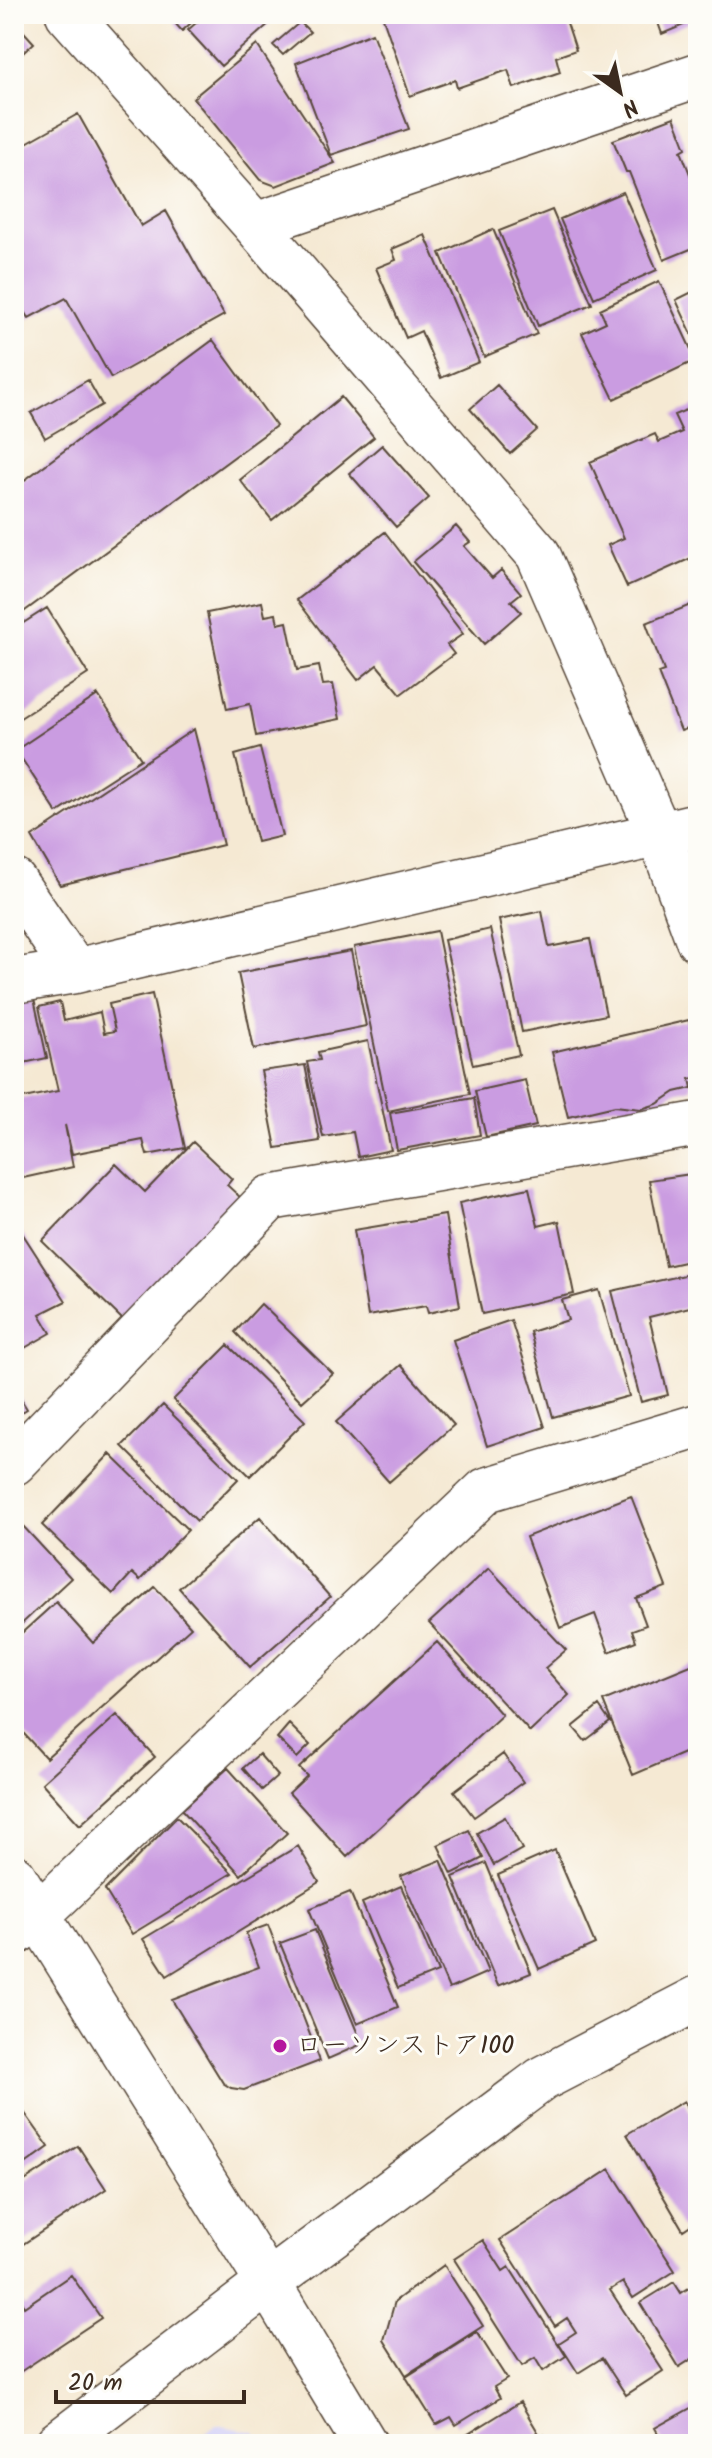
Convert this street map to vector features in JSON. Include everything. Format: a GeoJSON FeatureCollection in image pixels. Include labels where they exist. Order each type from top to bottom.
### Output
{"type":"FeatureCollection","features":[{"type":"Feature","properties":{"kind":"street"},"geometry":{"type":"LineString","coordinates":[[68,14],[255,225],[538,554],[678,829],[698,940]]}},
{"type":"Feature","properties":{"kind":"street"},"geometry":{"type":"LineString","coordinates":[[255,225],[698,75]]}},
{"type":"Feature","properties":{"kind":"street"},"geometry":{"type":"LineString","coordinates":[[14,981],[75,971],[678,829]]}},
{"type":"Feature","properties":{"kind":"street"},"geometry":{"type":"LineString","coordinates":[[14,881],[75,971]]}},
{"type":"Feature","properties":{"kind":"street"},"geometry":{"type":"LineString","coordinates":[[14,1463],[270,1198],[698,1124]]}},
{"type":"Feature","properties":{"kind":"street"},"geometry":{"type":"LineString","coordinates":[[26,1925],[486,1490],[698,1426]]}},
{"type":"Feature","properties":{"kind":"street"},"geometry":{"type":"LineString","coordinates":[[14,1877],[26,1925],[268,2283],[365,2444]]}},
{"type":"Feature","properties":{"kind":"street"},"geometry":{"type":"LineString","coordinates":[[57,2444],[542,2079],[698,1998]]}},
{"type":"Feature","properties":{"kind":"shaded area"},"geometry":{"type":"Polygon","coordinates":[[[216,2425],[255,2432],[262,2444],[189,2444],[216,2425]]]}},
{"type":"Feature","properties":{"kind":"building"},"geometry":{"type":"Polygon","coordinates":[[[167,14],[201,14],[182,31],[167,14]]]}},
{"type":"Feature","properties":{"kind":"building"},"geometry":{"type":"Polygon","coordinates":[[[206,14],[280,14],[221,66],[188,30],[206,14]]]}},
{"type":"Feature","properties":{"kind":"building"},"geometry":{"type":"Polygon","coordinates":[[[395,14],[564,14],[576,50],[556,57],[560,72],[514,88],[508,70],[457,88],[455,80],[410,96],[383,18],[395,14]]]}},
{"type":"Feature","properties":{"kind":"building"},"geometry":{"type":"Polygon","coordinates":[[[579,14],[612,14],[584,25],[579,14]]]}},
{"type":"Feature","properties":{"kind":"building"},"geometry":{"type":"Polygon","coordinates":[[[655,14],[698,14],[698,19],[662,34],[655,14]]]}},
{"type":"Feature","properties":{"kind":"building"},"geometry":{"type":"Polygon","coordinates":[[[14,21],[34,43],[14,61],[14,21]]]}},
{"type":"Feature","properties":{"kind":"building"},"geometry":{"type":"Polygon","coordinates":[[[300,22],[310,32],[283,55],[273,45],[300,22]]]}},
{"type":"Feature","properties":{"kind":"building"},"geometry":{"type":"Polygon","coordinates":[[[372,33],[409,129],[331,155],[296,63],[372,33]]]}},
{"type":"Feature","properties":{"kind":"building"},"geometry":{"type":"Polygon","coordinates":[[[257,45],[335,163],[276,186],[260,180],[193,98],[257,45]]]}},
{"type":"Feature","properties":{"kind":"building"},"geometry":{"type":"Polygon","coordinates":[[[78,114],[141,226],[166,211],[224,315],[111,378],[66,298],[29,318],[14,294],[14,150],[78,114]]]}},
{"type":"Feature","properties":{"kind":"building"},"geometry":{"type":"Polygon","coordinates":[[[674,117],[686,148],[681,151],[698,195],[698,246],[664,260],[613,140],[674,117]]]}},
{"type":"Feature","properties":{"kind":"building"},"geometry":{"type":"Polygon","coordinates":[[[623,192],[657,270],[594,298],[560,219],[623,192]]]}},
{"type":"Feature","properties":{"kind":"building"},"geometry":{"type":"Polygon","coordinates":[[[552,210],[592,304],[538,326],[499,231],[552,210]]]}},
{"type":"Feature","properties":{"kind":"building"},"geometry":{"type":"Polygon","coordinates":[[[493,229],[537,334],[484,357],[440,253],[493,229]]]}},
{"type":"Feature","properties":{"kind":"building"},"geometry":{"type":"Polygon","coordinates":[[[425,235],[479,362],[441,378],[421,331],[406,338],[376,268],[396,260],[392,249],[425,235]]]}},
{"type":"Feature","properties":{"kind":"building"},"geometry":{"type":"Polygon","coordinates":[[[659,281],[696,360],[614,399],[582,333],[606,322],[600,309],[659,281]]]}},
{"type":"Feature","properties":{"kind":"building"},"geometry":{"type":"Polygon","coordinates":[[[698,289],[698,347],[676,300],[698,289]]]}},
{"type":"Feature","properties":{"kind":"building"},"geometry":{"type":"Polygon","coordinates":[[[213,340],[276,426],[14,619],[14,488],[213,340]]]}},
{"type":"Feature","properties":{"kind":"building"},"geometry":{"type":"Polygon","coordinates":[[[88,380],[102,405],[45,438],[31,413],[88,380]]]}},
{"type":"Feature","properties":{"kind":"building"},"geometry":{"type":"Polygon","coordinates":[[[497,385],[537,430],[510,454],[470,409],[497,385]]]}},
{"type":"Feature","properties":{"kind":"building"},"geometry":{"type":"Polygon","coordinates":[[[341,397],[374,437],[272,520],[240,480],[341,397]]]}},
{"type":"Feature","properties":{"kind":"building"},"geometry":{"type":"Polygon","coordinates":[[[698,405],[698,555],[627,587],[608,545],[624,538],[590,462],[655,434],[659,442],[682,432],[674,415],[698,405]]]}},
{"type":"Feature","properties":{"kind":"building"},"geometry":{"type":"Polygon","coordinates":[[[382,445],[429,498],[396,527],[349,473],[382,445]]]}},
{"type":"Feature","properties":{"kind":"building"},"geometry":{"type":"Polygon","coordinates":[[[456,526],[470,542],[464,546],[492,578],[501,570],[521,593],[511,601],[521,612],[484,644],[413,562],[456,526]]]}},
{"type":"Feature","properties":{"kind":"building"},"geometry":{"type":"Polygon","coordinates":[[[385,532],[463,634],[447,645],[454,654],[401,694],[377,665],[358,680],[297,600],[385,532]]]}},
{"type":"Feature","properties":{"kind":"building"},"geometry":{"type":"Polygon","coordinates":[[[262,602],[265,616],[276,614],[278,624],[287,622],[297,670],[319,666],[323,685],[333,684],[340,719],[256,736],[250,704],[227,709],[207,613],[262,602]]]}},
{"type":"Feature","properties":{"kind":"building"},"geometry":{"type":"Polygon","coordinates":[[[698,602],[698,725],[681,731],[658,673],[664,671],[646,623],[698,602]]]}},
{"type":"Feature","properties":{"kind":"building"},"geometry":{"type":"Polygon","coordinates":[[[47,608],[88,674],[14,722],[14,629],[47,608]]]}},
{"type":"Feature","properties":{"kind":"building"},"geometry":{"type":"Polygon","coordinates":[[[98,695],[141,759],[57,813],[16,750],[98,695]]]}},
{"type":"Feature","properties":{"kind":"building"},"geometry":{"type":"Polygon","coordinates":[[[194,729],[223,845],[60,885],[32,837],[194,729]]]}},
{"type":"Feature","properties":{"kind":"building"},"geometry":{"type":"Polygon","coordinates":[[[260,748],[282,836],[257,842],[235,755],[260,748]]]}},
{"type":"Feature","properties":{"kind":"building"},"geometry":{"type":"Polygon","coordinates":[[[542,911],[549,947],[590,939],[606,1015],[522,1032],[499,920],[542,911]]]}},
{"type":"Feature","properties":{"kind":"building"},"geometry":{"type":"Polygon","coordinates":[[[490,929],[519,1055],[473,1065],[444,940],[490,929]]]}},
{"type":"Feature","properties":{"kind":"building"},"geometry":{"type":"Polygon","coordinates":[[[437,931],[470,1094],[388,1111],[354,947],[437,931]]]}},
{"type":"Feature","properties":{"kind":"building"},"geometry":{"type":"Polygon","coordinates":[[[351,951],[366,1026],[254,1049],[238,973],[351,951]]]}},
{"type":"Feature","properties":{"kind":"building"},"geometry":{"type":"Polygon","coordinates":[[[152,994],[185,1148],[147,1155],[143,1140],[72,1154],[65,1125],[73,1167],[14,1180],[14,1100],[58,1091],[39,1007],[60,1002],[64,1021],[100,1012],[104,1033],[115,1031],[109,1004],[152,994]]]}},
{"type":"Feature","properties":{"kind":"building"},"geometry":{"type":"Polygon","coordinates":[[[34,999],[47,1058],[14,1065],[14,1004],[34,999]]]}},
{"type":"Feature","properties":{"kind":"building"},"geometry":{"type":"Polygon","coordinates":[[[689,1020],[698,1060],[698,1077],[690,1079],[692,1088],[675,1092],[657,1104],[641,1109],[615,1106],[568,1117],[552,1052],[689,1020]]]}},
{"type":"Feature","properties":{"kind":"building"},"geometry":{"type":"Polygon","coordinates":[[[368,1041],[391,1150],[358,1157],[353,1132],[323,1137],[307,1062],[320,1060],[318,1052],[368,1041]]]}},
{"type":"Feature","properties":{"kind":"building"},"geometry":{"type":"Polygon","coordinates":[[[305,1065],[320,1141],[276,1148],[261,1071],[305,1065]]]}},
{"type":"Feature","properties":{"kind":"building"},"geometry":{"type":"Polygon","coordinates":[[[525,1080],[536,1126],[486,1137],[475,1091],[525,1080]]]}},
{"type":"Feature","properties":{"kind":"building"},"geometry":{"type":"Polygon","coordinates":[[[474,1098],[480,1135],[397,1150],[390,1113],[474,1098]]]}},
{"type":"Feature","properties":{"kind":"building"},"geometry":{"type":"Polygon","coordinates":[[[193,1142],[232,1179],[227,1185],[242,1199],[124,1321],[42,1241],[116,1164],[145,1192],[193,1142]]]}},
{"type":"Feature","properties":{"kind":"building"},"geometry":{"type":"Polygon","coordinates":[[[698,1173],[698,1259],[666,1266],[649,1180],[698,1173]]]}},
{"type":"Feature","properties":{"kind":"building"},"geometry":{"type":"Polygon","coordinates":[[[529,1188],[538,1226],[559,1221],[574,1294],[482,1314],[459,1203],[529,1188]]]}},
{"type":"Feature","properties":{"kind":"building"},"geometry":{"type":"Polygon","coordinates":[[[445,1215],[460,1306],[428,1313],[426,1306],[368,1316],[354,1230],[445,1215]]]}},
{"type":"Feature","properties":{"kind":"building"},"geometry":{"type":"Polygon","coordinates":[[[17,1225],[66,1301],[40,1314],[51,1333],[14,1354],[14,1227],[17,1225]]]}},
{"type":"Feature","properties":{"kind":"building"},"geometry":{"type":"Polygon","coordinates":[[[698,1272],[698,1305],[649,1317],[668,1395],[641,1402],[612,1291],[698,1272]]]}},
{"type":"Feature","properties":{"kind":"building"},"geometry":{"type":"Polygon","coordinates":[[[599,1290],[629,1396],[553,1417],[530,1332],[568,1320],[562,1300],[599,1290]]]}},
{"type":"Feature","properties":{"kind":"building"},"geometry":{"type":"Polygon","coordinates":[[[261,1304],[333,1374],[302,1402],[235,1332],[261,1304]]]}},
{"type":"Feature","properties":{"kind":"building"},"geometry":{"type":"Polygon","coordinates":[[[511,1320],[545,1427],[487,1446],[453,1340],[511,1320]]]}},
{"type":"Feature","properties":{"kind":"building"},"geometry":{"type":"Polygon","coordinates":[[[228,1345],[305,1421],[250,1476],[173,1400],[228,1345]]]}},
{"type":"Feature","properties":{"kind":"building"},"geometry":{"type":"Polygon","coordinates":[[[401,1365],[454,1425],[389,1482],[336,1422],[401,1365]]]}},
{"type":"Feature","properties":{"kind":"building"},"geometry":{"type":"Polygon","coordinates":[[[14,1388],[27,1409],[14,1417],[14,1388]]]}},
{"type":"Feature","properties":{"kind":"building"},"geometry":{"type":"Polygon","coordinates":[[[163,1405],[238,1479],[197,1521],[122,1446],[163,1405]]]}},
{"type":"Feature","properties":{"kind":"building"},"geometry":{"type":"Polygon","coordinates":[[[110,1454],[188,1530],[140,1580],[132,1573],[113,1594],[42,1525],[110,1454]]]}},
{"type":"Feature","properties":{"kind":"building"},"geometry":{"type":"Polygon","coordinates":[[[631,1496],[666,1587],[636,1598],[646,1625],[632,1630],[636,1641],[609,1652],[595,1614],[560,1628],[526,1537],[631,1496]]]}},
{"type":"Feature","properties":{"kind":"building"},"geometry":{"type":"Polygon","coordinates":[[[260,1517],[330,1597],[250,1667],[179,1588],[260,1517]]]}},
{"type":"Feature","properties":{"kind":"building"},"geometry":{"type":"Polygon","coordinates":[[[22,1525],[71,1578],[14,1631],[14,1532],[22,1525]]]}},
{"type":"Feature","properties":{"kind":"building"},"geometry":{"type":"Polygon","coordinates":[[[489,1568],[566,1650],[545,1668],[569,1695],[530,1732],[429,1623],[489,1568]]]}},
{"type":"Feature","properties":{"kind":"building"},"geometry":{"type":"Polygon","coordinates":[[[155,1587],[191,1627],[46,1758],[14,1723],[14,1640],[56,1602],[93,1643],[155,1587]]]}},
{"type":"Feature","properties":{"kind":"building"},"geometry":{"type":"Polygon","coordinates":[[[437,1642],[502,1715],[347,1857],[289,1793],[307,1776],[299,1768],[437,1642]]]}},
{"type":"Feature","properties":{"kind":"building"},"geometry":{"type":"Polygon","coordinates":[[[698,1662],[698,1747],[633,1775],[603,1701],[698,1662]]]}},
{"type":"Feature","properties":{"kind":"building"},"geometry":{"type":"Polygon","coordinates":[[[599,1706],[610,1722],[585,1741],[573,1727],[599,1706]]]}},
{"type":"Feature","properties":{"kind":"building"},"geometry":{"type":"Polygon","coordinates":[[[117,1715],[155,1757],[80,1825],[42,1783],[117,1715]]]}},
{"type":"Feature","properties":{"kind":"building"},"geometry":{"type":"Polygon","coordinates":[[[289,1724],[310,1745],[297,1758],[277,1738],[289,1724]]]}},
{"type":"Feature","properties":{"kind":"building"},"geometry":{"type":"Polygon","coordinates":[[[259,1754],[278,1776],[262,1790],[243,1768],[259,1754]]]}},
{"type":"Feature","properties":{"kind":"building"},"geometry":{"type":"Polygon","coordinates":[[[503,1754],[523,1782],[474,1817],[454,1791],[503,1754]]]}},
{"type":"Feature","properties":{"kind":"building"},"geometry":{"type":"Polygon","coordinates":[[[228,1768],[287,1833],[241,1875],[182,1810],[228,1768]]]}},
{"type":"Feature","properties":{"kind":"building"},"geometry":{"type":"Polygon","coordinates":[[[177,1817],[232,1873],[132,1934],[105,1890],[177,1817]]]}},
{"type":"Feature","properties":{"kind":"building"},"geometry":{"type":"Polygon","coordinates":[[[505,1817],[522,1849],[494,1865],[477,1833],[505,1817]]]}},
{"type":"Feature","properties":{"kind":"building"},"geometry":{"type":"Polygon","coordinates":[[[469,1830],[483,1858],[452,1874],[438,1845],[469,1830]]]}},
{"type":"Feature","properties":{"kind":"building"},"geometry":{"type":"Polygon","coordinates":[[[298,1846],[319,1882],[167,1976],[143,1939],[298,1846]]]}},
{"type":"Feature","properties":{"kind":"building"},"geometry":{"type":"Polygon","coordinates":[[[555,1850],[595,1944],[539,1969],[498,1875],[555,1850]]]}},
{"type":"Feature","properties":{"kind":"building"},"geometry":{"type":"Polygon","coordinates":[[[441,1860],[488,1972],[449,1989],[401,1876],[441,1860]]]}},
{"type":"Feature","properties":{"kind":"building"},"geometry":{"type":"Polygon","coordinates":[[[486,1863],[531,1973],[498,1986],[453,1877],[486,1863]]]}},
{"type":"Feature","properties":{"kind":"building"},"geometry":{"type":"Polygon","coordinates":[[[401,1886],[438,1972],[398,1988],[362,1903],[401,1886]]]}},
{"type":"Feature","properties":{"kind":"building"},"geometry":{"type":"Polygon","coordinates":[[[350,1892],[398,2007],[357,2024],[309,1909],[350,1892]]]}},
{"type":"Feature","properties":{"kind":"building"},"geometry":{"type":"Polygon","coordinates":[[[268,1925],[320,2061],[244,2090],[231,2088],[223,2083],[172,2000],[259,1967],[246,1933],[268,1925]]]}},
{"type":"Feature","properties":{"kind":"building"},"geometry":{"type":"Polygon","coordinates":[[[315,1930],[362,2044],[328,2059],[280,1943],[315,1930]]]}},
{"type":"Feature","properties":{"kind":"building"},"geometry":{"type":"Polygon","coordinates":[[[14,2098],[49,2147],[14,2172],[14,2098]]]}},
{"type":"Feature","properties":{"kind":"building"},"geometry":{"type":"Polygon","coordinates":[[[684,2101],[698,2124],[698,2220],[683,2230],[627,2134],[684,2101]]]}},
{"type":"Feature","properties":{"kind":"building"},"geometry":{"type":"Polygon","coordinates":[[[78,2146],[106,2189],[17,2248],[14,2243],[14,2188],[78,2146]]]}},
{"type":"Feature","properties":{"kind":"building"},"geometry":{"type":"Polygon","coordinates":[[[610,2169],[675,2271],[633,2298],[623,2282],[610,2290],[663,2371],[626,2395],[602,2358],[578,2373],[559,2343],[576,2332],[567,2318],[555,2326],[500,2240],[610,2169]]]}},
{"type":"Feature","properties":{"kind":"building"},"geometry":{"type":"Polygon","coordinates":[[[483,2240],[503,2271],[509,2267],[566,2356],[543,2371],[535,2358],[522,2366],[454,2259],[483,2240]]]}},
{"type":"Feature","properties":{"kind":"building"},"geometry":{"type":"Polygon","coordinates":[[[444,2265],[483,2326],[406,2375],[384,2340],[395,2301],[444,2265]]]}},
{"type":"Feature","properties":{"kind":"building"},"geometry":{"type":"Polygon","coordinates":[[[71,2275],[101,2318],[14,2376],[14,2290],[24,2307],[71,2275]]]}},
{"type":"Feature","properties":{"kind":"building"},"geometry":{"type":"Polygon","coordinates":[[[674,2282],[681,2293],[698,2282],[698,2355],[679,2367],[640,2303],[674,2282]]]}},
{"type":"Feature","properties":{"kind":"building"},"geometry":{"type":"Polygon","coordinates":[[[477,2332],[507,2379],[494,2387],[500,2398],[456,2425],[451,2417],[436,2425],[406,2377],[477,2332]]]}},
{"type":"Feature","properties":{"kind":"building"},"geometry":{"type":"Polygon","coordinates":[[[520,2402],[541,2437],[544,2435],[549,2444],[452,2444],[520,2402]]]}},
{"type":"Feature","properties":{"kind":"building"},"geometry":{"type":"Polygon","coordinates":[[[698,2404],[698,2444],[664,2444],[655,2428],[698,2404]]]}},
{"type":"Feature","properties":{"kind":"place","name":"ローソンストア100"},"geometry":{"type":"Point","coordinates":[280,2046]}}]}
